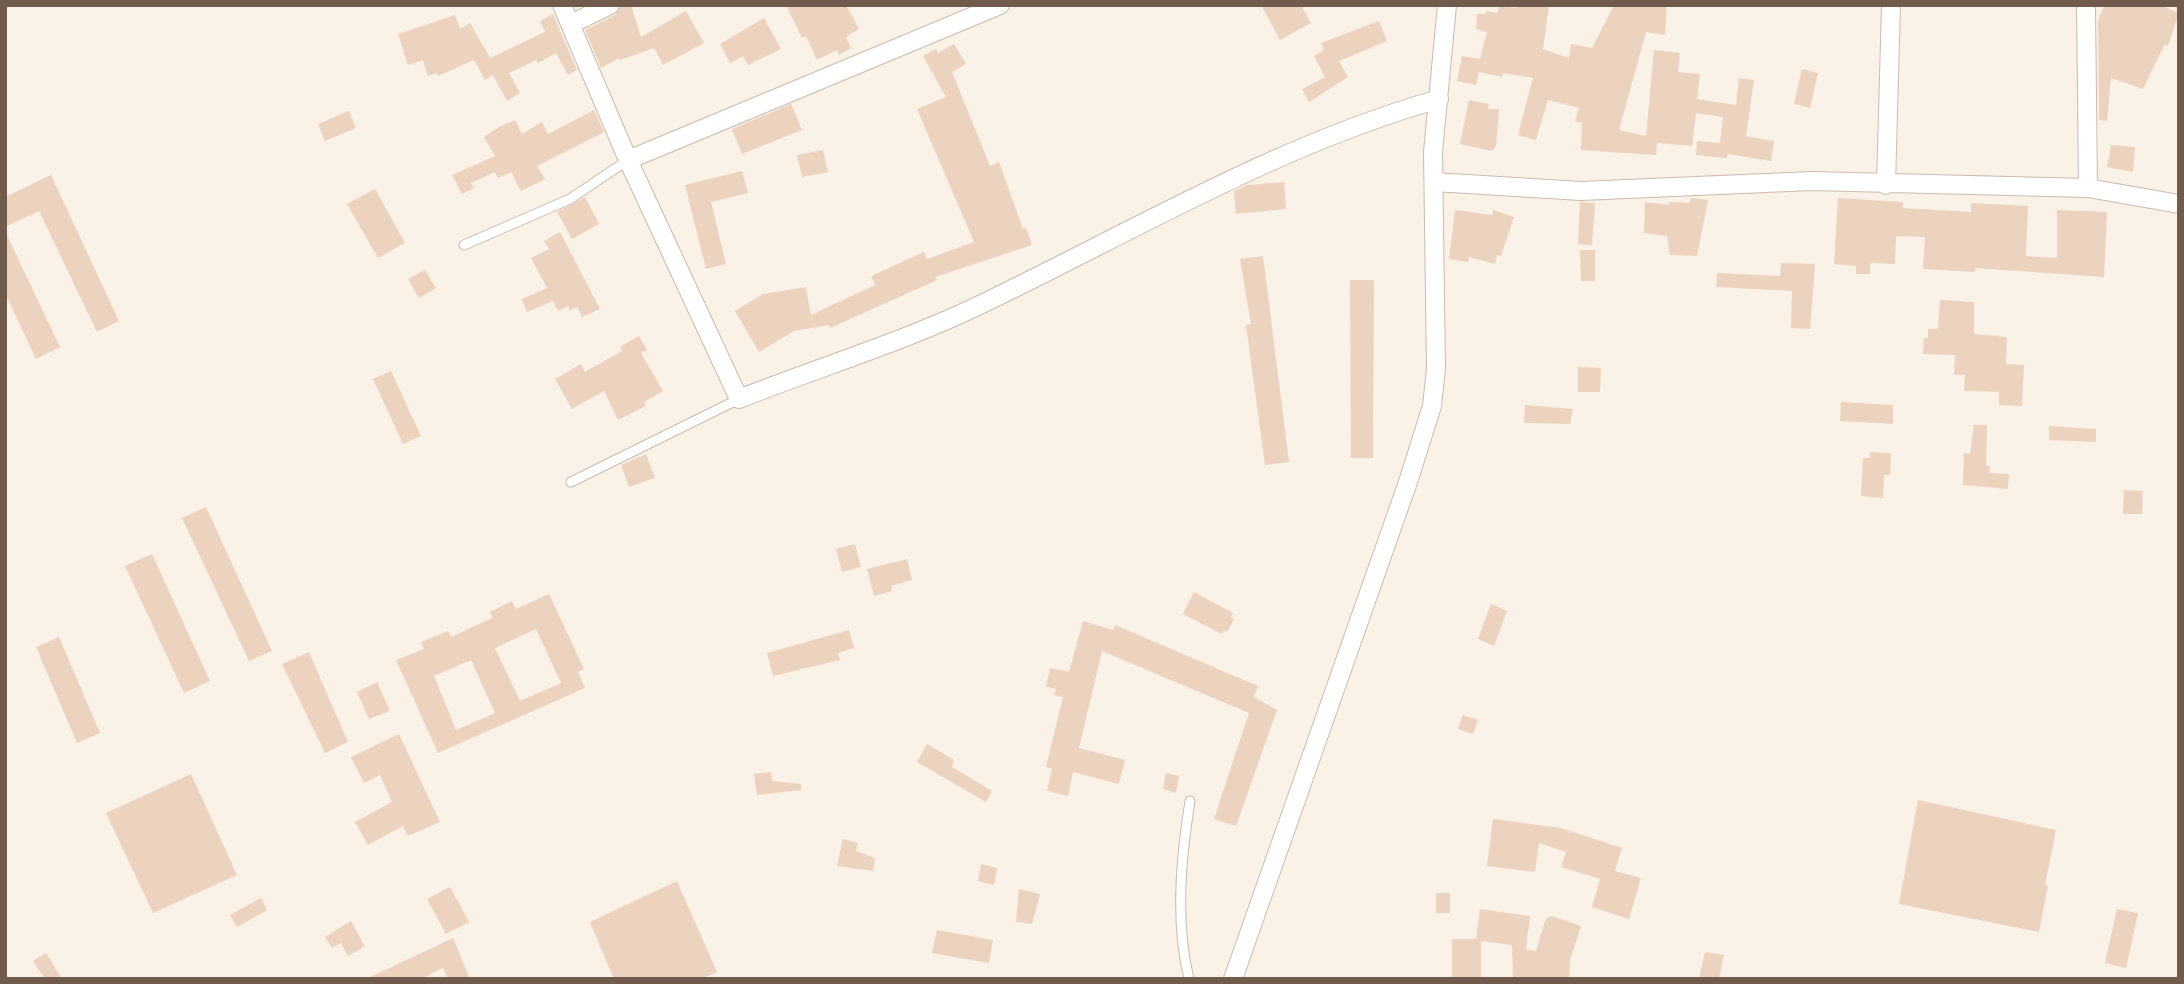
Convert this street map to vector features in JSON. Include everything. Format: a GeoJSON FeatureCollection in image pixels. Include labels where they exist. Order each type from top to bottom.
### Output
{"type":"FeatureCollection","features":[{"type":"Feature","properties":{"kind":"street"},"geometry":{"type":"LineString","coordinates":[[562,5],[628,160],[739,400],[947,320],[1247,173],[1370,121],[1439,99]]}},
{"type":"Feature","properties":{"kind":"street"},"geometry":{"type":"LineString","coordinates":[[571,24],[610,5]]}},
{"type":"Feature","properties":{"kind":"street"},"geometry":{"type":"LineString","coordinates":[[628,160],[1000,5]]}},
{"type":"Feature","properties":{"kind":"street"},"geometry":{"type":"LineString","coordinates":[[1233,979],[1408,482],[1432,406],[1436,369],[1434,182],[1447,5]]}},
{"type":"Feature","properties":{"kind":"street"},"geometry":{"type":"LineString","coordinates":[[1886,185],[1891,5]]}},
{"type":"Feature","properties":{"kind":"street"},"geometry":{"type":"LineString","coordinates":[[2086,5],[2088,188]]}},
{"type":"Feature","properties":{"kind":"street"},"geometry":{"type":"LineString","coordinates":[[1434,182],[1581,191],[1812,181],[1886,185],[2088,188],[2179,204]]}},
{"type":"Feature","properties":{"kind":"lane"},"geometry":{"type":"LineString","coordinates":[[464,245],[570,199],[628,160]]}},
{"type":"Feature","properties":{"kind":"lane"},"geometry":{"type":"LineString","coordinates":[[571,482],[739,400]]}},
{"type":"Feature","properties":{"kind":"lane"},"geometry":{"type":"LineString","coordinates":[[1189,979],[1182,948],[1183,845],[1190,801]]}},
{"type":"Feature","properties":{"kind":"building"},"geometry":{"type":"Polygon","coordinates":[[[621,5],[631,5],[641,37],[686,11],[704,43],[663,65],[654,48],[620,60],[619,58],[601,68],[585,30],[615,15],[621,5]]]}},
{"type":"Feature","properties":{"kind":"building"},"geometry":{"type":"Polygon","coordinates":[[[786,5],[846,5],[859,29],[846,37],[851,48],[839,55],[837,50],[817,60],[806,36],[802,38],[786,5]]]}},
{"type":"Feature","properties":{"kind":"building"},"geometry":{"type":"Polygon","coordinates":[[[1261,5],[1301,5],[1311,23],[1280,40],[1261,5]]]}},
{"type":"Feature","properties":{"kind":"building"},"geometry":{"type":"Polygon","coordinates":[[[1516,5],[1549,5],[1543,49],[1569,58],[1571,44],[1592,48],[1614,5],[1667,5],[1665,35],[1646,32],[1619,130],[1646,136],[1654,50],[1680,53],[1678,72],[1700,74],[1697,99],[1736,105],[1739,78],[1754,80],[1746,136],[1774,141],[1771,161],[1728,154],[1727,158],[1696,155],[1697,141],[1720,143],[1723,117],[1696,113],[1692,146],[1657,143],[1656,155],[1581,150],[1582,123],[1575,121],[1579,108],[1548,100],[1536,140],[1518,135],[1533,78],[1503,73],[1502,77],[1479,72],[1476,85],[1457,81],[1462,56],[1480,59],[1487,32],[1476,29],[1477,14],[1486,14],[1486,11],[1498,13],[1499,6],[1516,8],[1516,5]]]}},
{"type":"Feature","properties":{"kind":"building"},"geometry":{"type":"Polygon","coordinates":[[[2105,5],[2160,5],[2179,13],[2168,46],[2165,44],[2143,89],[2111,78],[2107,121],[2099,120],[2098,20],[2105,5]]]}},
{"type":"Feature","properties":{"kind":"building"},"geometry":{"type":"Polygon","coordinates":[[[553,14],[577,70],[568,75],[556,53],[538,63],[536,60],[509,73],[520,93],[507,101],[493,75],[485,80],[474,60],[438,76],[437,73],[428,76],[423,60],[408,65],[398,34],[455,15],[460,29],[470,23],[490,58],[545,32],[540,21],[553,14]]]}},
{"type":"Feature","properties":{"kind":"building"},"geometry":{"type":"Polygon","coordinates":[[[764,18],[781,49],[748,65],[743,56],[730,63],[720,44],[764,18]]]}},
{"type":"Feature","properties":{"kind":"building"},"geometry":{"type":"Polygon","coordinates":[[[1379,21],[1387,41],[1339,61],[1348,77],[1309,102],[1302,89],[1325,77],[1314,56],[1324,50],[1321,43],[1379,21]]]}},
{"type":"Feature","properties":{"kind":"building"},"geometry":{"type":"Polygon","coordinates":[[[954,44],[966,64],[952,72],[990,166],[999,162],[1023,229],[1026,228],[1032,245],[935,277],[937,280],[830,328],[828,325],[794,331],[759,352],[735,311],[763,294],[806,287],[811,315],[875,285],[871,276],[924,252],[927,259],[974,242],[917,109],[946,97],[923,56],[936,49],[938,53],[954,44]]]}},
{"type":"Feature","properties":{"kind":"building"},"geometry":{"type":"Polygon","coordinates":[[[1802,69],[1818,73],[1810,108],[1794,104],[1802,69]]]}},
{"type":"Feature","properties":{"kind":"building"},"geometry":{"type":"Polygon","coordinates":[[[1469,100],[1489,104],[1488,109],[1499,109],[1496,146],[1492,151],[1460,144],[1469,100]]]}},
{"type":"Feature","properties":{"kind":"building"},"geometry":{"type":"Polygon","coordinates":[[[791,104],[802,130],[742,154],[732,129],[791,104]]]}},
{"type":"Feature","properties":{"kind":"building"},"geometry":{"type":"Polygon","coordinates":[[[594,110],[604,132],[537,166],[545,179],[521,191],[511,172],[498,178],[495,172],[471,183],[474,188],[462,194],[452,175],[495,156],[484,137],[499,127],[515,120],[522,134],[542,122],[548,134],[594,110]]]}},
{"type":"Feature","properties":{"kind":"building"},"geometry":{"type":"Polygon","coordinates":[[[349,111],[356,128],[325,141],[318,124],[349,111]]]}},
{"type":"Feature","properties":{"kind":"building"},"geometry":{"type":"Polygon","coordinates":[[[2111,145],[2135,147],[2133,172],[2107,167],[2111,145]]]}},
{"type":"Feature","properties":{"kind":"building"},"geometry":{"type":"Polygon","coordinates":[[[823,150],[828,172],[802,177],[797,155],[823,150]]]}},
{"type":"Feature","properties":{"kind":"building"},"geometry":{"type":"Polygon","coordinates":[[[742,171],[748,193],[711,202],[726,264],[706,269],[685,185],[742,171]]]}},
{"type":"Feature","properties":{"kind":"building"},"geometry":{"type":"Polygon","coordinates":[[[51,175],[119,321],[97,332],[39,211],[5,227],[5,197],[51,175]]]}},
{"type":"Feature","properties":{"kind":"building"},"geometry":{"type":"Polygon","coordinates":[[[1284,182],[1286,209],[1236,214],[1234,191],[1247,185],[1284,182]]]}},
{"type":"Feature","properties":{"kind":"building"},"geometry":{"type":"Polygon","coordinates":[[[375,189],[405,243],[378,258],[347,204],[375,189]]]}},
{"type":"Feature","properties":{"kind":"building"},"geometry":{"type":"Polygon","coordinates":[[[585,197],[599,224],[572,239],[557,212],[585,197]]]}},
{"type":"Feature","properties":{"kind":"building"},"geometry":{"type":"Polygon","coordinates":[[[1691,198],[1708,200],[1697,256],[1670,255],[1667,236],[1644,233],[1645,202],[1669,205],[1669,202],[1690,203],[1691,198]]]}},
{"type":"Feature","properties":{"kind":"building"},"geometry":{"type":"Polygon","coordinates":[[[1838,198],[1903,202],[1903,208],[1971,212],[1971,203],[2028,206],[2026,256],[2057,258],[2057,210],[2107,212],[2104,277],[1975,268],[1975,272],[1923,269],[1925,237],[1896,236],[1895,264],[1870,263],[1870,274],[1856,274],[1856,266],[1834,264],[1838,198]]]}},
{"type":"Feature","properties":{"kind":"building"},"geometry":{"type":"Polygon","coordinates":[[[1580,202],[1595,203],[1592,245],[1578,244],[1580,202]]]}},
{"type":"Feature","properties":{"kind":"building"},"geometry":{"type":"Polygon","coordinates":[[[1455,210],[1492,215],[1493,210],[1514,217],[1501,256],[1497,255],[1495,264],[1469,257],[1468,262],[1449,259],[1455,210]]]}},
{"type":"Feature","properties":{"kind":"building"},"geometry":{"type":"Polygon","coordinates":[[[5,231],[60,347],[36,359],[5,293],[5,231]]]}},
{"type":"Feature","properties":{"kind":"building"},"geometry":{"type":"Polygon","coordinates":[[[560,232],[600,309],[582,317],[577,307],[570,311],[568,306],[558,311],[553,301],[527,312],[522,299],[547,288],[531,258],[549,249],[544,241],[560,232]]]}},
{"type":"Feature","properties":{"kind":"building"},"geometry":{"type":"Polygon","coordinates":[[[1580,250],[1595,250],[1595,281],[1581,281],[1580,250]]]}},
{"type":"Feature","properties":{"kind":"building"},"geometry":{"type":"Polygon","coordinates":[[[1263,256],[1289,462],[1265,465],[1246,325],[1251,324],[1240,259],[1263,256]]]}},
{"type":"Feature","properties":{"kind":"building"},"geometry":{"type":"Polygon","coordinates":[[[1781,263],[1815,264],[1810,329],[1791,328],[1792,291],[1716,287],[1717,273],[1780,276],[1781,263]]]}},
{"type":"Feature","properties":{"kind":"building"},"geometry":{"type":"Polygon","coordinates":[[[425,270],[436,288],[419,298],[408,279],[425,270]]]}},
{"type":"Feature","properties":{"kind":"building"},"geometry":{"type":"Polygon","coordinates":[[[1350,280],[1374,280],[1373,458],[1351,458],[1350,280]]]}},
{"type":"Feature","properties":{"kind":"building"},"geometry":{"type":"Polygon","coordinates":[[[1940,300],[1974,302],[1974,334],[2007,337],[2006,364],[2024,365],[2022,406],[1999,405],[1999,392],[1964,391],[1965,375],[1954,375],[1955,355],[1923,354],[1924,338],[1928,338],[1928,329],[1938,329],[1940,300]]]}},
{"type":"Feature","properties":{"kind":"building"},"geometry":{"type":"Polygon","coordinates":[[[639,336],[647,350],[641,353],[663,391],[644,402],[646,406],[618,420],[604,391],[572,409],[555,379],[581,364],[585,372],[622,351],[620,347],[639,336]]]}},
{"type":"Feature","properties":{"kind":"building"},"geometry":{"type":"Polygon","coordinates":[[[1578,367],[1601,368],[1600,392],[1578,392],[1578,367]]]}},
{"type":"Feature","properties":{"kind":"building"},"geometry":{"type":"Polygon","coordinates":[[[391,371],[421,436],[403,444],[373,379],[391,371]]]}},
{"type":"Feature","properties":{"kind":"building"},"geometry":{"type":"Polygon","coordinates":[[[1841,402],[1893,405],[1893,424],[1840,421],[1841,402]]]}},
{"type":"Feature","properties":{"kind":"building"},"geometry":{"type":"Polygon","coordinates":[[[1525,405],[1573,409],[1570,424],[1524,423],[1525,405]]]}},
{"type":"Feature","properties":{"kind":"building"},"geometry":{"type":"Polygon","coordinates":[[[1974,425],[1987,425],[1986,466],[1990,466],[1989,473],[2009,474],[2008,489],[1963,485],[1964,453],[1970,454],[1974,425]]]}},
{"type":"Feature","properties":{"kind":"building"},"geometry":{"type":"Polygon","coordinates":[[[2049,426],[2096,429],[2096,442],[2049,440],[2049,426]]]}},
{"type":"Feature","properties":{"kind":"building"},"geometry":{"type":"Polygon","coordinates":[[[1870,452],[1891,453],[1890,475],[1884,475],[1883,498],[1861,496],[1863,458],[1870,458],[1870,452]]]}},
{"type":"Feature","properties":{"kind":"building"},"geometry":{"type":"Polygon","coordinates":[[[646,454],[655,478],[629,487],[621,465],[646,454]]]}},
{"type":"Feature","properties":{"kind":"building"},"geometry":{"type":"Polygon","coordinates":[[[2124,490],[2143,491],[2142,514],[2123,514],[2124,490]]]}},
{"type":"Feature","properties":{"kind":"building"},"geometry":{"type":"Polygon","coordinates":[[[206,507],[272,651],[249,661],[182,518],[206,507]]]}},
{"type":"Feature","properties":{"kind":"building"},"geometry":{"type":"Polygon","coordinates":[[[855,544],[861,567],[842,572],[836,549],[855,544]]]}},
{"type":"Feature","properties":{"kind":"building"},"geometry":{"type":"Polygon","coordinates":[[[152,554],[210,681],[184,693],[125,566],[152,554]]]}},
{"type":"Feature","properties":{"kind":"building"},"geometry":{"type":"Polygon","coordinates":[[[907,559],[912,580],[891,586],[892,591],[874,596],[867,569],[907,559]]]}},
{"type":"Feature","properties":{"kind":"building"},"geometry":{"type":"Polygon","coordinates":[[[1194,592],[1233,613],[1231,617],[1234,619],[1227,632],[1224,630],[1222,634],[1183,614],[1194,592]]]}},
{"type":"Feature","properties":{"kind":"building"},"geometry":{"type":"Polygon","coordinates":[[[549,594],[584,669],[578,672],[585,688],[438,753],[396,660],[424,649],[421,642],[448,631],[451,637],[492,618],[490,612],[512,601],[516,609],[549,594]],[[536,629],[495,648],[520,701],[561,683],[536,629]],[[471,660],[434,676],[456,730],[495,713],[471,660]]]}},
{"type":"Feature","properties":{"kind":"building"},"geometry":{"type":"Polygon","coordinates":[[[1491,604],[1507,611],[1494,646],[1478,639],[1491,604]]]}},
{"type":"Feature","properties":{"kind":"building"},"geometry":{"type":"Polygon","coordinates":[[[1083,621],[1113,630],[1115,625],[1258,686],[1254,697],[1277,710],[1236,826],[1214,819],[1249,713],[1102,651],[1079,748],[1125,760],[1119,784],[1073,772],[1068,796],[1047,791],[1052,769],[1046,767],[1063,697],[1054,695],[1056,689],[1046,687],[1050,668],[1069,672],[1083,621]]]}},
{"type":"Feature","properties":{"kind":"building"},"geometry":{"type":"Polygon","coordinates":[[[849,630],[854,648],[838,653],[840,660],[773,676],[767,653],[849,630]]]}},
{"type":"Feature","properties":{"kind":"building"},"geometry":{"type":"Polygon","coordinates":[[[59,637],[100,733],[77,743],[36,647],[59,637]]]}},
{"type":"Feature","properties":{"kind":"building"},"geometry":{"type":"Polygon","coordinates":[[[309,652],[348,742],[325,753],[282,664],[309,652]]]}},
{"type":"Feature","properties":{"kind":"building"},"geometry":{"type":"Polygon","coordinates":[[[377,682],[390,711],[369,719],[357,692],[377,682]]]}},
{"type":"Feature","properties":{"kind":"building"},"geometry":{"type":"Polygon","coordinates":[[[1463,715],[1478,720],[1473,734],[1458,729],[1463,715]]]}},
{"type":"Feature","properties":{"kind":"building"},"geometry":{"type":"Polygon","coordinates":[[[399,734],[440,822],[408,836],[403,826],[368,845],[355,822],[392,802],[380,775],[364,783],[351,757],[399,734]]]}},
{"type":"Feature","properties":{"kind":"building"},"geometry":{"type":"Polygon","coordinates":[[[927,744],[954,760],[952,767],[992,791],[986,802],[917,762],[927,744]]]}},
{"type":"Feature","properties":{"kind":"building"},"geometry":{"type":"Polygon","coordinates":[[[771,772],[772,781],[801,784],[801,790],[757,795],[754,774],[771,772]]]}},
{"type":"Feature","properties":{"kind":"building"},"geometry":{"type":"Polygon","coordinates":[[[1166,773],[1179,776],[1176,793],[1163,789],[1166,773]]]}},
{"type":"Feature","properties":{"kind":"building"},"geometry":{"type":"Polygon","coordinates":[[[191,774],[237,875],[153,913],[106,813],[191,774]]]}},
{"type":"Feature","properties":{"kind":"building"},"geometry":{"type":"Polygon","coordinates":[[[1918,800],[2056,830],[2039,932],[1899,904],[1918,800]]]}},
{"type":"Feature","properties":{"kind":"building"},"geometry":{"type":"Polygon","coordinates":[[[1493,819],[1561,828],[1622,848],[1615,871],[1641,878],[1629,919],[1592,907],[1600,879],[1561,867],[1566,852],[1539,843],[1535,872],[1487,866],[1493,819]]]}},
{"type":"Feature","properties":{"kind":"building"},"geometry":{"type":"Polygon","coordinates":[[[843,839],[858,843],[856,851],[875,858],[873,871],[837,866],[843,839]]]}},
{"type":"Feature","properties":{"kind":"building"},"geometry":{"type":"Polygon","coordinates":[[[981,864],[997,868],[994,885],[978,881],[981,864]]]}},
{"type":"Feature","properties":{"kind":"building"},"geometry":{"type":"Polygon","coordinates":[[[677,881],[717,972],[702,979],[614,979],[590,922],[677,881]]]}},
{"type":"Feature","properties":{"kind":"building"},"geometry":{"type":"Polygon","coordinates":[[[450,887],[469,922],[446,934],[427,899],[450,887]]]}},
{"type":"Feature","properties":{"kind":"building"},"geometry":{"type":"Polygon","coordinates":[[[1019,889],[1040,894],[1032,924],[1016,922],[1019,889]]]}},
{"type":"Feature","properties":{"kind":"building"},"geometry":{"type":"Polygon","coordinates":[[[1436,893],[1450,893],[1450,913],[1436,913],[1436,893]]]}},
{"type":"Feature","properties":{"kind":"building"},"geometry":{"type":"Polygon","coordinates":[[[261,898],[267,910],[237,927],[230,915],[261,898]]]}},
{"type":"Feature","properties":{"kind":"building"},"geometry":{"type":"Polygon","coordinates":[[[1480,909],[1530,916],[1526,949],[1536,951],[1546,918],[1552,916],[1581,926],[1570,960],[1569,979],[1513,979],[1512,945],[1481,941],[1481,979],[1452,979],[1452,939],[1476,939],[1480,909]]]}},
{"type":"Feature","properties":{"kind":"building"},"geometry":{"type":"Polygon","coordinates":[[[2117,909],[2138,913],[2126,968],[2105,963],[2117,909]]]}},
{"type":"Feature","properties":{"kind":"building"},"geometry":{"type":"Polygon","coordinates":[[[351,921],[365,946],[348,956],[341,943],[332,948],[325,937],[351,921]]]}},
{"type":"Feature","properties":{"kind":"building"},"geometry":{"type":"Polygon","coordinates":[[[937,930],[993,940],[989,963],[932,953],[937,930]]]}},
{"type":"Feature","properties":{"kind":"building"},"geometry":{"type":"Polygon","coordinates":[[[453,938],[470,979],[448,979],[443,968],[421,979],[366,979],[453,938]]]}},
{"type":"Feature","properties":{"kind":"building"},"geometry":{"type":"Polygon","coordinates":[[[1705,952],[1724,955],[1719,979],[1699,979],[1705,952]]]}},
{"type":"Feature","properties":{"kind":"building"},"geometry":{"type":"Polygon","coordinates":[[[46,953],[62,979],[45,979],[33,961],[46,953]]]}}]}
